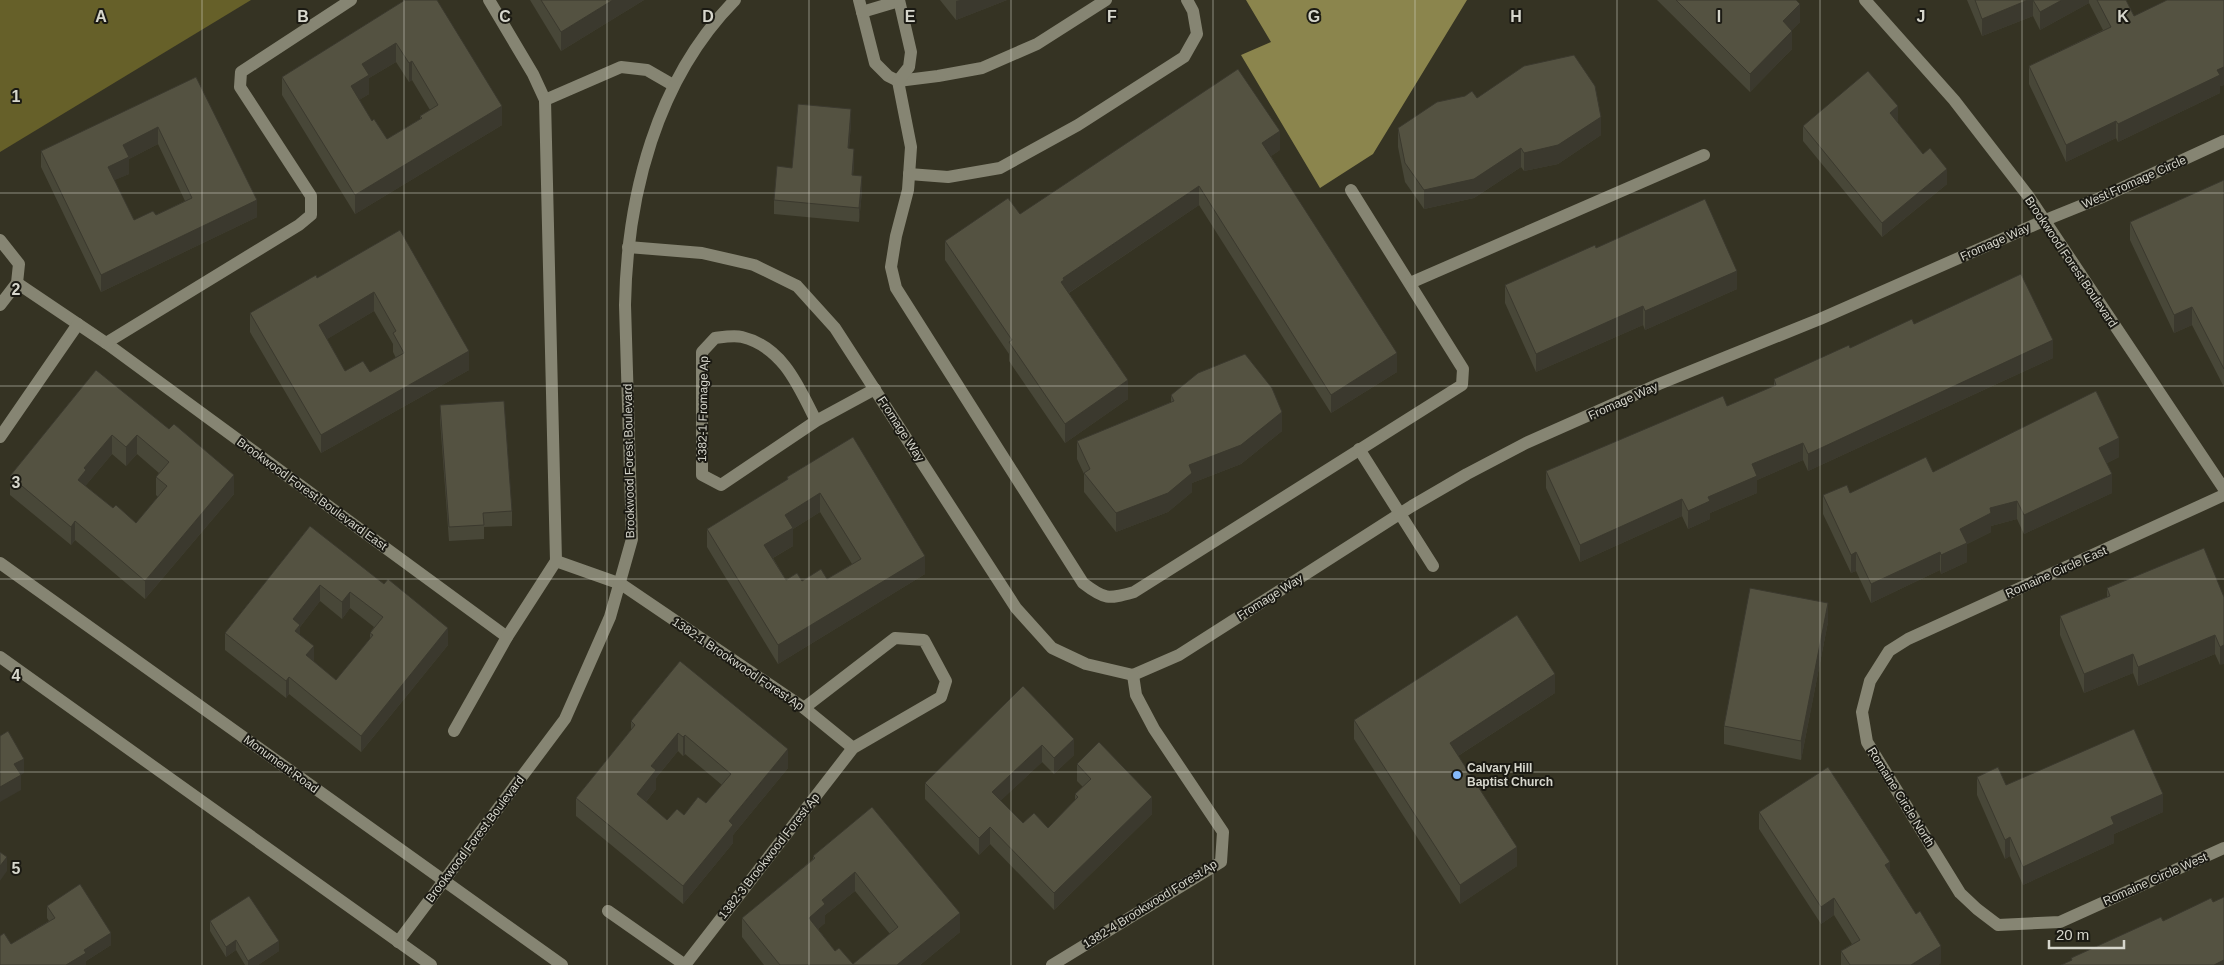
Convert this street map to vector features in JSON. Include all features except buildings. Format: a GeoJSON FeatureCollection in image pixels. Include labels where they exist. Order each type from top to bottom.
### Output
{"type":"FeatureCollection","features":[{"type":"Feature","properties":{"kind":"street"},"geometry":{"type":"LineString","coordinates":[[106,343],[299,226],[311,216],[311,196],[240,87],[241,72],[351,0]]}},
{"type":"Feature","properties":{"kind":"street"},"geometry":{"type":"LineString","coordinates":[[454,731],[506,637],[556,561],[544,100],[533,74],[489,0]]}},
{"type":"Feature","properties":{"kind":"street","name":"Brookwood Forest Boulevard"},"geometry":{"type":"LineString","coordinates":[[398,942],[565,719],[610,617],[632,539],[625,305],[628,247],[634,206],[652,136],[674,86],[695,48],[734,0]]}},
{"type":"Feature","properties":{"kind":"street"},"geometry":{"type":"LineString","coordinates":[[1106,0],[1037,44],[982,68],[898,81],[888,76],[875,63],[861,6],[899,0],[911,52],[909,67],[898,81],[910,147],[908,190],[896,236],[891,267],[896,288],[1084,583],[1100,596],[1115,598],[1134,592],[1462,385],[1463,369],[1351,190]]}},
{"type":"Feature","properties":{"kind":"street"},"geometry":{"type":"LineString","coordinates":[[909,174],[948,177],[1000,168],[1078,125],[1184,57],[1197,34],[1193,11],[1187,0]]}},
{"type":"Feature","properties":{"kind":"street","name":"Brookwood Forest Boulevard"},"geometry":{"type":"LineString","coordinates":[[1865,0],[1954,100],[2029,198],[2224,489]]}},
{"type":"Feature","properties":{"kind":"street"},"geometry":{"type":"LineString","coordinates":[[544,100],[621,67],[647,70],[674,86]]}},
{"type":"Feature","properties":{"kind":"street","name":"West Fromage Circle"},"geometry":{"type":"LineString","coordinates":[[2043,220],[2100,198],[2224,141]]}},
{"type":"Feature","properties":{"kind":"street"},"geometry":{"type":"LineString","coordinates":[[1410,283],[1704,155]]}},
{"type":"Feature","properties":{"kind":"street","name":"Fromage Way"},"geometry":{"type":"LineString","coordinates":[[628,247],[702,254],[754,264],[797,286],[835,328],[1016,608],[1052,648],[1086,664],[1133,675],[1179,655],[1400,514],[1466,474],[1526,443],[1659,384],[1820,319],[2043,220]]}},
{"type":"Feature","properties":{"kind":"street"},"geometry":{"type":"LineString","coordinates":[[0,240],[18,264],[16,284],[0,306]]}},
{"type":"Feature","properties":{"kind":"street","name":"Brookwood Forest Boulevard East"},"geometry":{"type":"LineString","coordinates":[[16,284],[106,343],[506,637]]}},
{"type":"Feature","properties":{"kind":"street"},"geometry":{"type":"LineString","coordinates":[[0,437],[78,324]]}},
{"type":"Feature","properties":{"kind":"street","name":"1382-1 Fromage Ap"},"geometry":{"type":"LineString","coordinates":[[816,421],[791,373],[772,351],[742,337],[715,338],[702,352],[702,475],[721,485],[816,421],[875,389]]}},
{"type":"Feature","properties":{"kind":"street"},"geometry":{"type":"LineString","coordinates":[[1358,450],[1433,566]]}},
{"type":"Feature","properties":{"kind":"street","name":"Romaine Circle East"},"geometry":{"type":"LineString","coordinates":[[1889,652],[1908,639],[2224,495]]}},
{"type":"Feature","properties":{"kind":"street","name":"1382-1 Brookwood Forest Ap"},"geometry":{"type":"LineString","coordinates":[[556,561],[620,584],[804,708],[853,748]]}},
{"type":"Feature","properties":{"kind":"street","name":"Monument Road"},"geometry":{"type":"LineString","coordinates":[[0,563],[562,965]]}},
{"type":"Feature","properties":{"kind":"street"},"geometry":{"type":"LineString","coordinates":[[804,708],[895,638],[924,640],[946,681],[942,697],[853,748]]}},
{"type":"Feature","properties":{"kind":"street","name":"Romaine Circle North"},"geometry":{"type":"LineString","coordinates":[[1889,652],[1870,682],[1862,712],[1868,742],[1960,893],[1977,910],[1998,925]]}},
{"type":"Feature","properties":{"kind":"street"},"geometry":{"type":"LineString","coordinates":[[0,657],[431,965]]}},
{"type":"Feature","properties":{"kind":"street","name":"1382-4 Brookwood Forest Ap"},"geometry":{"type":"LineString","coordinates":[[1052,965],[1221,862],[1223,832],[1154,729],[1136,695],[1133,675]]}},
{"type":"Feature","properties":{"kind":"street","name":"1382-3 Brookwood Forest Ap"},"geometry":{"type":"LineString","coordinates":[[686,965],[853,748]]}},
{"type":"Feature","properties":{"kind":"street","name":"Romaine Circle West"},"geometry":{"type":"LineString","coordinates":[[1998,925],[2060,922],[2224,848]]}},
{"type":"Feature","properties":{"kind":"street"},"geometry":{"type":"LineString","coordinates":[[608,911],[686,965]]}},
{"type":"Feature","properties":{"kind":"shaded area"},"geometry":{"type":"Polygon","coordinates":[[[0,0],[251,0],[0,152],[0,0]]]}},
{"type":"Feature","properties":{"kind":"shaded area"},"geometry":{"type":"Polygon","coordinates":[[[1246,0],[1467,0],[1373,154],[1320,188],[1241,55],[1271,42],[1246,0]]]}},
{"type":"Feature","properties":{"kind":"place","name":"Calvary Hill Baptist Church"},"geometry":{"type":"Point","coordinates":[1457,775]}}]}
